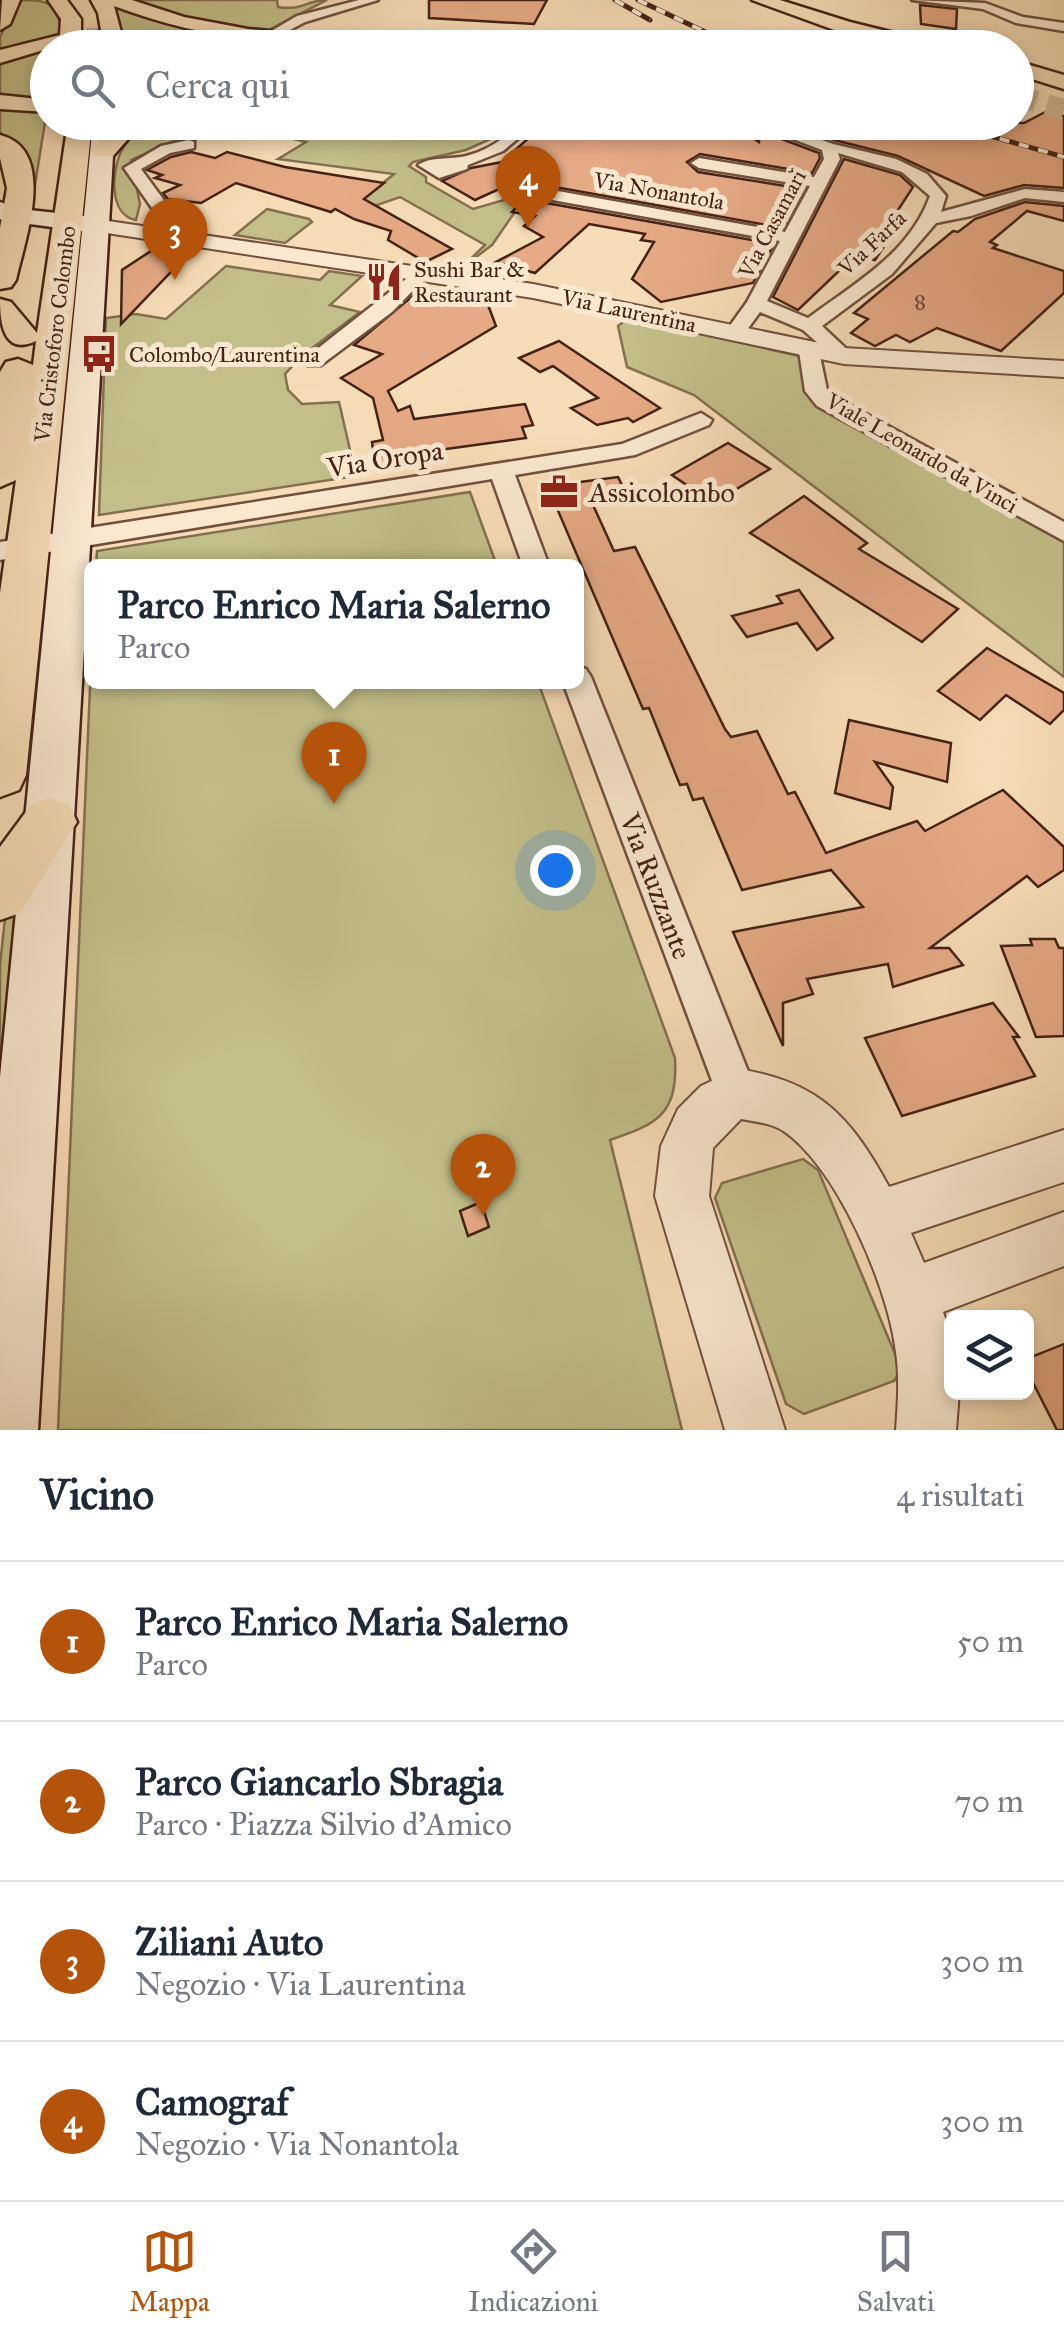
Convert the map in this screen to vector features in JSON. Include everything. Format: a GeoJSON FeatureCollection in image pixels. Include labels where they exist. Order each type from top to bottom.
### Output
{"type":"FeatureCollection","features":[{"type":"Feature","properties":{"kind":"main road"},"geometry":{"type":"LineString","coordinates":[[0,24],[11,0]]}},
{"type":"Feature","properties":{"kind":"main road"},"geometry":{"type":"LineString","coordinates":[[56,0],[72,19],[68,30]]}},
{"type":"Feature","properties":{"kind":"main road"},"geometry":{"type":"LineString","coordinates":[[77,0],[90,30]]}},
{"type":"Feature","properties":{"kind":"main road"},"geometry":{"type":"LineString","coordinates":[[100,0],[115,30]]}},
{"type":"Feature","properties":{"kind":"main road"},"geometry":{"type":"LineString","coordinates":[[114,0],[185,23],[223,30]]}},
{"type":"Feature","properties":{"kind":"main road"},"geometry":{"type":"LineString","coordinates":[[761,0],[857,30]]}},
{"type":"Feature","properties":{"kind":"main road"},"geometry":{"type":"LineString","coordinates":[[739,4],[812,30]]}},
{"type":"Feature","properties":{"kind":"main road"},"geometry":{"type":"LineString","coordinates":[[0,57],[30,51]]}},
{"type":"Feature","properties":{"kind":"main road"},"geometry":{"type":"LineString","coordinates":[[1034,74],[1064,85]]}},
{"type":"Feature","properties":{"kind":"main road"},"geometry":{"type":"LineString","coordinates":[[1034,89],[1064,85]]}},
{"type":"Feature","properties":{"kind":"main road"},"geometry":{"type":"LineString","coordinates":[[1034,93],[1064,98]]}},
{"type":"Feature","properties":{"kind":"main road"},"geometry":{"type":"LineString","coordinates":[[0,102],[30,109]]}},
{"type":"Feature","properties":{"kind":"main road","name":"Via Cristoforo Colombo"},"geometry":{"type":"LineString","coordinates":[[0,476],[92,296],[31,211],[46,140]]}},
{"type":"Feature","properties":{"kind":"main road","name":"Via Cristoforo Colombo"},"geometry":{"type":"LineString","coordinates":[[0,280],[31,211],[70,140]]}},
{"type":"Feature","properties":{"kind":"main road","name":"Via Cristoforo Colombo"},"geometry":{"type":"LineString","coordinates":[[31,211],[104,151],[104,140]]}},
{"type":"Feature","properties":{"kind":"main road"},"geometry":{"type":"LineString","coordinates":[[104,151],[114,140]]}},
{"type":"Feature","properties":{"kind":"main road","name":"Via Cristoforo Colombo"},"geometry":{"type":"LineString","coordinates":[[0,143],[18,160],[31,211],[39,333],[34,545],[50,822],[2,1430]]}},
{"type":"Feature","properties":{"kind":"main road"},"geometry":{"type":"LineString","coordinates":[[0,309],[39,333],[92,296]]}},
{"type":"Feature","properties":{"kind":"main road","name":"Via Cristoforo Colombo"},"geometry":{"type":"LineString","coordinates":[[0,776],[34,545]]}},
{"type":"Feature","properties":{"kind":"main road"},"geometry":{"type":"LineString","coordinates":[[0,894],[50,822]]}},
{"type":"Feature","properties":{"kind":"street"},"geometry":{"type":"LineString","coordinates":[[284,30],[315,15],[372,0]]}},
{"type":"Feature","properties":{"kind":"street"},"geometry":{"type":"LineString","coordinates":[[918,0],[986,6],[1020,20],[1064,28]]}},
{"type":"Feature","properties":{"kind":"street"},"geometry":{"type":"LineString","coordinates":[[300,30],[302,22],[315,15]]}},
{"type":"Feature","properties":{"kind":"street"},"geometry":{"type":"LineString","coordinates":[[458,162],[507,140]]}},
{"type":"Feature","properties":{"kind":"street","name":"Via Casamari"},"geometry":{"type":"LineString","coordinates":[[734,334],[756,303],[832,159],[828,148],[806,140]]}},
{"type":"Feature","properties":{"kind":"street"},"geometry":{"type":"LineString","coordinates":[[160,234],[168,218],[132,168],[166,149],[189,145]]}},
{"type":"Feature","properties":{"kind":"street","name":"Via Farfa"},"geometry":{"type":"LineString","coordinates":[[809,338],[892,261],[930,218],[938,196],[929,180],[904,168],[828,148]]}},
{"type":"Feature","properties":{"kind":"street"},"geometry":{"type":"LineString","coordinates":[[700,163],[820,183]]}},
{"type":"Feature","properties":{"kind":"street","name":"Via Nonantola"},"geometry":{"type":"LineString","coordinates":[[519,188],[790,238]]}},
{"type":"Feature","properties":{"kind":"street"},"geometry":{"type":"LineString","coordinates":[[930,218],[955,216],[1026,190],[1064,197]]}},
{"type":"Feature","properties":{"kind":"street","name":"Via Laurentina"},"geometry":{"type":"LineString","coordinates":[[31,211],[597,303],[734,334],[809,338],[844,356],[1064,370]]}},
{"type":"Feature","properties":{"kind":"street"},"geometry":{"type":"LineString","coordinates":[[314,361],[385,308],[420,274]]}},
{"type":"Feature","properties":{"kind":"street"},"geometry":{"type":"LineString","coordinates":[[756,303],[809,338]]}},
{"type":"Feature","properties":{"kind":"street","name":"Viale Leonardo da Vinci"},"geometry":{"type":"LineString","coordinates":[[809,338],[816,391],[824,401],[1064,533]]}},
{"type":"Feature","properties":{"kind":"street","name":"Via Oropa"},"geometry":{"type":"LineString","coordinates":[[34,545],[627,450],[701,420]]}},
{"type":"Feature","properties":{"kind":"street"},"geometry":{"type":"LineString","coordinates":[[501,471],[533,559]]}},
{"type":"Feature","properties":{"kind":"street","name":"Via Ruzzante"},"geometry":{"type":"LineString","coordinates":[[581,689],[737,1094]]}},
{"type":"Feature","properties":{"kind":"street"},"geometry":{"type":"LineString","coordinates":[[756,1430],[682,1196],[686,1146],[696,1127],[719,1104],[737,1094],[772,1100],[819,1126],[843,1154],[877,1218],[910,1296],[924,1344],[929,1388],[926,1430]]}},
{"type":"Feature","properties":{"kind":"street"},"geometry":{"type":"LineString","coordinates":[[877,1218],[1064,1156]]}},
{"type":"Feature","properties":{"kind":"street"},"geometry":{"type":"LineString","coordinates":[[910,1296],[1064,1239]]}},
{"type":"Feature","properties":{"kind":"shaded area"},"geometry":{"type":"Polygon","coordinates":[[[18,0],[50,5],[62,30],[30,30],[30,42],[0,52],[0,37],[18,0]]]}},
{"type":"Feature","properties":{"kind":"shaded area"},"geometry":{"type":"Polygon","coordinates":[[[126,0],[277,0],[278,7],[286,8],[327,0],[269,30],[186,19],[126,0]]]}},
{"type":"Feature","properties":{"kind":"shaded area"},"geometry":{"type":"Polygon","coordinates":[[[110,6],[192,30],[113,30],[110,6]]]}},
{"type":"Feature","properties":{"kind":"shaded area"},"geometry":{"type":"Polygon","coordinates":[[[30,53],[30,98],[0,94],[0,63],[30,53]]]}},
{"type":"Feature","properties":{"kind":"shaded area"},"geometry":{"type":"Polygon","coordinates":[[[0,108],[30,109],[30,140],[42,140],[33,197],[30,198],[27,160],[0,133],[0,108]]]}},
{"type":"Feature","properties":{"kind":"shaded area"},"geometry":{"type":"Polygon","coordinates":[[[129,140],[196,140],[174,141],[131,160],[140,204],[136,220],[120,210],[116,201],[114,179],[129,140]]]}},
{"type":"Feature","properties":{"kind":"shaded area"},"geometry":{"type":"Polygon","coordinates":[[[298,140],[488,140],[409,166],[426,177],[426,182],[473,209],[528,193],[492,245],[459,270],[485,245],[400,197],[354,213],[348,211],[394,174],[278,159],[306,142],[298,140]]]}},
{"type":"Feature","properties":{"kind":"shaded area"},"geometry":{"type":"Polygon","coordinates":[[[267,209],[312,222],[285,243],[235,235],[267,209]]]}},
{"type":"Feature","properties":{"kind":"shaded area"},"geometry":{"type":"Polygon","coordinates":[[[226,266],[320,280],[329,271],[362,276],[330,305],[360,312],[303,355],[285,374],[288,390],[302,404],[339,402],[356,476],[99,515],[106,318],[136,314],[166,319],[226,266]]]}},
{"type":"Feature","properties":{"kind":"shaded area"},"geometry":{"type":"Polygon","coordinates":[[[630,317],[803,357],[819,403],[1064,542],[1064,677],[694,395],[627,367],[618,326],[630,317]]]}},
{"type":"Feature","properties":{"kind":"shaded area"},"geometry":{"type":"Polygon","coordinates":[[[470,492],[494,559],[96,559],[97,551],[470,492]]]}},
{"type":"Feature","properties":{"kind":"shaded area"},"geometry":{"type":"Polygon","coordinates":[[[90,689],[541,689],[675,1058],[673,1093],[661,1114],[652,1122],[610,1140],[682,1430],[58,1430],[90,689]]]}},
{"type":"Feature","properties":{"kind":"shaded area"},"geometry":{"type":"Polygon","coordinates":[[[27,874],[0,1160],[0,965],[6,909],[27,874]]]}},
{"type":"Feature","properties":{"kind":"shaded area"},"geometry":{"type":"Polygon","coordinates":[[[803,1159],[818,1170],[898,1361],[899,1373],[894,1381],[804,1414],[786,1404],[715,1198],[722,1183],[803,1159]]]}},
{"type":"Feature","properties":{"kind":"building"},"geometry":{"type":"Polygon","coordinates":[[[429,0],[547,0],[534,24],[429,18],[429,0]]]}},
{"type":"Feature","properties":{"kind":"building"},"geometry":{"type":"Polygon","coordinates":[[[920,5],[957,9],[956,29],[921,24],[920,5]]]}},
{"type":"Feature","properties":{"kind":"building"},"geometry":{"type":"Polygon","coordinates":[[[1049,110],[1064,116],[1064,188],[1024,185],[984,196],[898,156],[834,140],[1034,140],[1034,118],[1049,110]]]}},
{"type":"Feature","properties":{"kind":"building"},"geometry":{"type":"Polygon","coordinates":[[[526,140],[784,140],[819,153],[820,158],[812,173],[700,154],[687,162],[698,172],[804,189],[783,228],[538,184],[546,175],[517,181],[475,200],[442,181],[471,168],[502,162],[526,140]]]}},
{"type":"Feature","properties":{"kind":"building"},"geometry":{"type":"Polygon","coordinates":[[[191,152],[215,158],[227,152],[285,167],[384,183],[364,199],[452,249],[425,262],[388,240],[391,231],[335,209],[331,212],[236,183],[201,203],[168,199],[163,193],[180,185],[155,178],[162,175],[147,170],[191,152]]]}},
{"type":"Feature","properties":{"kind":"building"},"geometry":{"type":"Polygon","coordinates":[[[844,159],[900,175],[913,187],[893,218],[898,219],[893,227],[897,227],[875,260],[849,255],[839,271],[798,310],[773,297],[844,159]]]}},
{"type":"Feature","properties":{"kind":"building"},"geometry":{"type":"Polygon","coordinates":[[[524,199],[774,244],[753,283],[661,302],[632,279],[654,242],[641,240],[645,234],[589,224],[535,273],[496,262],[543,237],[524,226],[535,216],[512,212],[524,199]]]}},
{"type":"Feature","properties":{"kind":"building"},"geometry":{"type":"Polygon","coordinates":[[[1025,202],[1064,206],[1064,221],[1027,211],[990,242],[997,245],[993,248],[1064,271],[1064,293],[1001,351],[937,328],[910,342],[896,335],[875,346],[851,333],[868,319],[854,313],[953,231],[1025,202]]]}},
{"type":"Feature","properties":{"kind":"building"},"geometry":{"type":"Polygon","coordinates":[[[160,245],[192,250],[121,324],[122,270],[160,245]]]}},
{"type":"Feature","properties":{"kind":"building"},"geometry":{"type":"Polygon","coordinates":[[[415,294],[488,305],[496,326],[388,391],[398,411],[410,406],[414,419],[525,404],[533,425],[522,427],[526,438],[439,450],[426,457],[375,465],[372,442],[383,440],[373,398],[341,378],[382,354],[354,345],[415,294]]]}},
{"type":"Feature","properties":{"kind":"building"},"geometry":{"type":"Polygon","coordinates":[[[559,341],[660,408],[633,422],[628,418],[597,425],[571,408],[598,398],[553,366],[540,372],[519,358],[559,341]]]}},
{"type":"Feature","properties":{"kind":"building"},"geometry":{"type":"Polygon","coordinates":[[[728,443],[770,469],[713,503],[672,475],[728,443]]]}},
{"type":"Feature","properties":{"kind":"building"},"geometry":{"type":"Polygon","coordinates":[[[618,477],[629,499],[593,505],[614,551],[635,547],[725,729],[731,737],[757,731],[788,794],[795,792],[826,853],[917,821],[925,831],[1003,790],[1064,847],[1064,870],[1038,887],[1027,876],[930,948],[949,948],[963,965],[893,987],[888,964],[807,979],[813,994],[783,1003],[783,1046],[733,932],[863,907],[831,870],[742,890],[703,798],[693,800],[687,784],[680,785],[649,708],[643,709],[584,571],[584,559],[579,559],[550,492],[580,482],[618,477]]]}},
{"type":"Feature","properties":{"kind":"building"},"geometry":{"type":"Polygon","coordinates":[[[804,496],[867,543],[859,549],[958,609],[922,642],[750,533],[804,496]]]}},
{"type":"Feature","properties":{"kind":"building"},"geometry":{"type":"Polygon","coordinates":[[[799,590],[833,638],[817,650],[797,623],[747,637],[732,616],[782,603],[777,596],[799,590]]]}},
{"type":"Feature","properties":{"kind":"building"},"geometry":{"type":"Polygon","coordinates":[[[987,648],[1064,693],[1064,710],[1050,724],[1006,695],[980,720],[938,691],[987,648]]]}},
{"type":"Feature","properties":{"kind":"building"},"geometry":{"type":"Polygon","coordinates":[[[849,720],[951,743],[947,782],[875,762],[893,787],[890,809],[835,793],[849,720]]]}},
{"type":"Feature","properties":{"kind":"building"},"geometry":{"type":"Polygon","coordinates":[[[1030,939],[1055,939],[1059,948],[1064,948],[1064,1036],[1036,1037],[1001,946],[1032,945],[1030,939]]]}},
{"type":"Feature","properties":{"kind":"building"},"geometry":{"type":"Polygon","coordinates":[[[993,1003],[1019,1037],[1013,1037],[1035,1076],[902,1116],[865,1038],[993,1003]]]}},
{"type":"Feature","properties":{"kind":"building"},"geometry":{"type":"Polygon","coordinates":[[[481,1202],[489,1227],[468,1236],[460,1211],[481,1202]]]}},
{"type":"Feature","properties":{"kind":"building"},"geometry":{"type":"Polygon","coordinates":[[[1064,1344],[1064,1430],[1057,1430],[1034,1385],[1034,1356],[1064,1344]]]}},
{"type":"Feature","properties":{"kind":"tunnel"},"geometry":{"type":"LineString","coordinates":[[1034,101],[1064,110]]}},
{"type":"Feature","properties":{"kind":"railway"},"geometry":{"type":"LineString","coordinates":[[615,0],[650,20]]}},
{"type":"Feature","properties":{"kind":"railway"},"geometry":{"type":"LineString","coordinates":[[638,0],[701,30]]}},
{"type":"Feature","properties":{"kind":"railway"},"geometry":{"type":"LineString","coordinates":[[1005,140],[1064,157]]}},
{"type":"Feature","properties":{"kind":"place","name":"Camograf"},"geometry":{"type":"Point","coordinates":[528,228]}},
{"type":"Feature","properties":{"kind":"place","name":"Ziliani Auto"},"geometry":{"type":"Point","coordinates":[175,280]}},
{"type":"Feature","properties":{"kind":"place","name":"Sushi Bar & Restaurant"},"geometry":{"type":"Point","coordinates":[384,282]}},
{"type":"Feature","properties":{"kind":"place","name":"Colombo/Laurentina"},"geometry":{"type":"Point","coordinates":[99,354]}},
{"type":"Feature","properties":{"kind":"place","name":"Assicolombo"},"geometry":{"type":"Point","coordinates":[559,492]}},
{"type":"Feature","properties":{"kind":"place","name":"Parco Enrico Maria Salerno"},"geometry":{"type":"Point","coordinates":[334,804]}},
{"type":"Feature","properties":{"kind":"place","name":"Parco Giancarlo Sbragia"},"geometry":{"type":"Point","coordinates":[483,1216]}}]}
